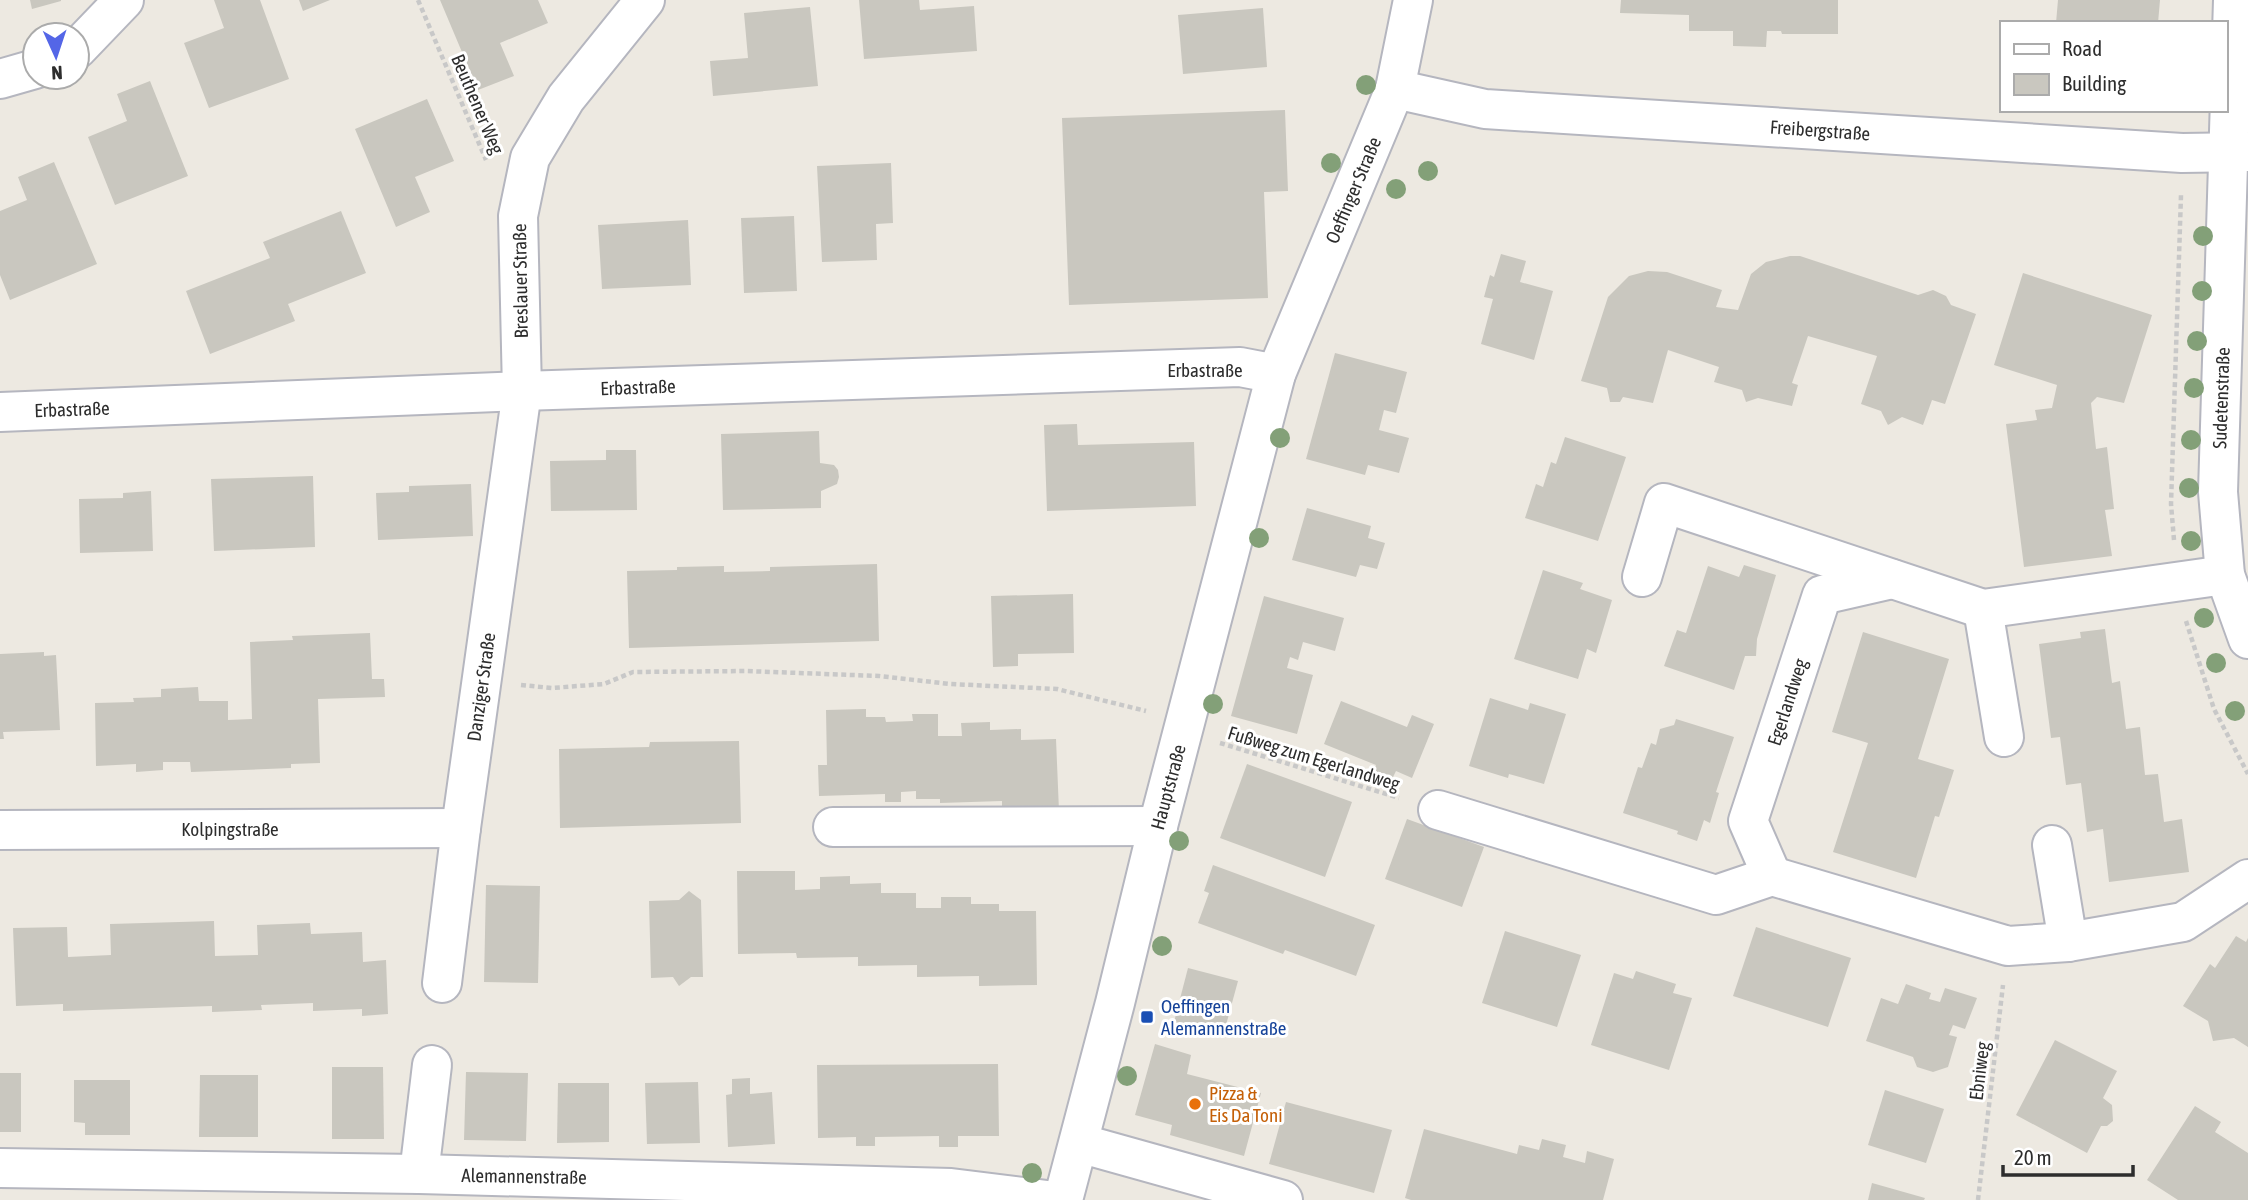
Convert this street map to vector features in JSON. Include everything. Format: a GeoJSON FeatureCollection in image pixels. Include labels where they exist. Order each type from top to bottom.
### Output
{"type":"FeatureCollection","features":[{"type":"Feature","properties":{"kind":"street"},"geometry":{"type":"LineString","coordinates":[[91,34],[124,0]]}},
{"type":"Feature","properties":{"kind":"street","name":"Breslauer Straße"},"geometry":{"type":"LineString","coordinates":[[522,391],[518,216],[530,158],[566,98],[645,0]]}},
{"type":"Feature","properties":{"kind":"street","name":"Oeffinger Straße"},"geometry":{"type":"LineString","coordinates":[[1276,374],[1395,89],[1413,0]]}},
{"type":"Feature","properties":{"kind":"street","name":"Sudetenstraße"},"geometry":{"type":"LineString","coordinates":[[2233,0],[2238,153],[2218,492],[2225,575],[2246,625]]}},
{"type":"Feature","properties":{"kind":"street"},"geometry":{"type":"LineString","coordinates":[[0,79],[21,73]]}},
{"type":"Feature","properties":{"kind":"street","name":"Freibergstraße"},"geometry":{"type":"LineString","coordinates":[[1395,89],[1485,109],[2182,153],[2238,153]]}},
{"type":"Feature","properties":{"kind":"street","name":"Erbastraße"},"geometry":{"type":"LineString","coordinates":[[0,412],[1240,367],[1276,374]]}},
{"type":"Feature","properties":{"kind":"street","name":"Hauptstraße"},"geometry":{"type":"LineString","coordinates":[[1063,1200],[1276,374]]}},
{"type":"Feature","properties":{"kind":"street","name":"Danziger Straße"},"geometry":{"type":"LineString","coordinates":[[442,984],[522,391]]}},
{"type":"Feature","properties":{"kind":"street"},"geometry":{"type":"LineString","coordinates":[[1642,577],[1664,503],[1983,609],[2225,575]]}},
{"type":"Feature","properties":{"kind":"street","name":"Egerlandweg"},"geometry":{"type":"LineString","coordinates":[[1772,876],[1748,821],[1822,595],[1892,579]]}},
{"type":"Feature","properties":{"kind":"street"},"geometry":{"type":"LineString","coordinates":[[1983,609],[2004,737]]}},
{"type":"Feature","properties":{"kind":"street"},"geometry":{"type":"LineString","coordinates":[[1438,810],[1716,895],[1772,876],[2008,946],[2068,942],[2183,922],[2248,879]]}},
{"type":"Feature","properties":{"kind":"street"},"geometry":{"type":"LineString","coordinates":[[833,827],[1158,826]]}},
{"type":"Feature","properties":{"kind":"street","name":"Kolpingstraße"},"geometry":{"type":"LineString","coordinates":[[0,831],[461,828]]}},
{"type":"Feature","properties":{"kind":"street"},"geometry":{"type":"LineString","coordinates":[[2052,845],[2068,942]]}},
{"type":"Feature","properties":{"kind":"street"},"geometry":{"type":"LineString","coordinates":[[419,1174],[432,1066]]}},
{"type":"Feature","properties":{"kind":"street"},"geometry":{"type":"LineString","coordinates":[[1079,1143],[1283,1200]]}},
{"type":"Feature","properties":{"kind":"street","name":"Alemannenstraße"},"geometry":{"type":"LineString","coordinates":[[0,1168],[419,1174],[951,1188],[1047,1200]]}},
{"type":"Feature","properties":{"kind":"path","name":"Beuthener Weg"},"geometry":{"type":"LineString","coordinates":[[418,0],[487,163]]}},
{"type":"Feature","properties":{"kind":"path","name":"Fußweg zum Egerlandweg"},"geometry":{"type":"LineString","coordinates":[[481,682],[565,687],[604,684],[633,672],[746,671],[879,676],[950,684],[1057,689],[1184,727],[1438,810]]}},
{"type":"Feature","properties":{"kind":"path","name":"Ebniweg"},"geometry":{"type":"LineString","coordinates":[[1978,1200],[2008,946]]}},
{"type":"Feature","properties":{"kind":"building"},"geometry":{"type":"Polygon","coordinates":[[[30,0],[61,0],[61,1],[32,9],[30,0]]]}},
{"type":"Feature","properties":{"kind":"building"},"geometry":{"type":"Polygon","coordinates":[[[214,0],[260,0],[289,79],[209,108],[184,43],[224,28],[214,0]]]}},
{"type":"Feature","properties":{"kind":"building"},"geometry":{"type":"Polygon","coordinates":[[[299,0],[330,0],[303,11],[299,0]]]}},
{"type":"Feature","properties":{"kind":"building"},"geometry":{"type":"Polygon","coordinates":[[[440,0],[538,0],[548,23],[500,43],[514,76],[478,90],[440,0]]]}},
{"type":"Feature","properties":{"kind":"building"},"geometry":{"type":"Polygon","coordinates":[[[859,0],[919,0],[920,10],[974,6],[977,51],[864,59],[859,0]]]}},
{"type":"Feature","properties":{"kind":"building"},"geometry":{"type":"Polygon","coordinates":[[[1621,0],[1838,0],[1838,34],[1782,34],[1781,31],[1767,31],[1766,47],[1733,46],[1733,31],[1689,31],[1689,15],[1620,13],[1621,0]]]}},
{"type":"Feature","properties":{"kind":"building"},"geometry":{"type":"Polygon","coordinates":[[[2058,0],[2160,0],[2158,21],[2056,21],[2058,0]]]}},
{"type":"Feature","properties":{"kind":"building"},"geometry":{"type":"Polygon","coordinates":[[[810,7],[818,86],[713,96],[710,61],[748,58],[744,13],[810,7]]]}},
{"type":"Feature","properties":{"kind":"building"},"geometry":{"type":"Polygon","coordinates":[[[1263,8],[1267,67],[1183,74],[1178,15],[1263,8]]]}},
{"type":"Feature","properties":{"kind":"building"},"geometry":{"type":"Polygon","coordinates":[[[150,81],[188,176],[115,205],[88,137],[127,121],[117,94],[150,81]]]}},
{"type":"Feature","properties":{"kind":"building"},"geometry":{"type":"Polygon","coordinates":[[[427,99],[454,161],[415,177],[430,212],[396,227],[355,129],[427,99]]]}},
{"type":"Feature","properties":{"kind":"building"},"geometry":{"type":"Polygon","coordinates":[[[1285,110],[1288,191],[1264,192],[1268,298],[1069,305],[1062,118],[1285,110]]]}},
{"type":"Feature","properties":{"kind":"building"},"geometry":{"type":"Polygon","coordinates":[[[54,162],[97,264],[10,300],[0,275],[0,211],[27,200],[18,177],[54,162]]]}},
{"type":"Feature","properties":{"kind":"building"},"geometry":{"type":"Polygon","coordinates":[[[891,163],[893,223],[876,224],[877,260],[822,262],[817,166],[891,163]]]}},
{"type":"Feature","properties":{"kind":"building"},"geometry":{"type":"Polygon","coordinates":[[[341,211],[366,273],[288,304],[295,321],[210,354],[186,291],[270,258],[263,242],[341,211]]]}},
{"type":"Feature","properties":{"kind":"building"},"geometry":{"type":"Polygon","coordinates":[[[794,216],[797,291],[744,293],[741,218],[794,216]]]}},
{"type":"Feature","properties":{"kind":"building"},"geometry":{"type":"Polygon","coordinates":[[[688,220],[691,285],[602,289],[598,225],[688,220]]]}},
{"type":"Feature","properties":{"kind":"building"},"geometry":{"type":"Polygon","coordinates":[[[1501,254],[1526,261],[1520,282],[1553,291],[1534,360],[1481,344],[1493,299],[1484,297],[1490,275],[1494,277],[1501,254]]]}},
{"type":"Feature","properties":{"kind":"building"},"geometry":{"type":"Polygon","coordinates":[[[1800,256],[1918,295],[1933,290],[1946,296],[1951,305],[1976,314],[1945,404],[1932,400],[1923,425],[1902,417],[1888,425],[1881,411],[1861,404],[1877,356],[1808,336],[1792,383],[1798,385],[1792,406],[1758,398],[1746,402],[1742,390],[1714,382],[1719,367],[1668,350],[1653,403],[1623,397],[1620,402],[1610,402],[1607,388],[1581,381],[1608,297],[1629,276],[1648,271],[1667,272],[1722,290],[1716,307],[1738,310],[1751,274],[1766,262],[1800,256]]]}},
{"type":"Feature","properties":{"kind":"building"},"geometry":{"type":"Polygon","coordinates":[[[2023,273],[2152,315],[2124,403],[2097,397],[2091,403],[2096,449],[2107,447],[2114,509],[2105,510],[2112,556],[2024,567],[2006,424],[2037,420],[2035,410],[2052,408],[2057,385],[1994,365],[2023,273]]]}},
{"type":"Feature","properties":{"kind":"building"},"geometry":{"type":"Polygon","coordinates":[[[1335,353],[1407,372],[1396,413],[1384,410],[1379,430],[1409,438],[1399,473],[1368,465],[1365,475],[1306,459],[1335,353]]]}},
{"type":"Feature","properties":{"kind":"building"},"geometry":{"type":"Polygon","coordinates":[[[1077,424],[1078,445],[1194,442],[1196,506],[1047,511],[1044,425],[1077,424]]]}},
{"type":"Feature","properties":{"kind":"building"},"geometry":{"type":"Polygon","coordinates":[[[819,431],[820,463],[834,465],[839,477],[837,484],[821,491],[821,508],[723,510],[721,434],[819,431]]]}},
{"type":"Feature","properties":{"kind":"building"},"geometry":{"type":"Polygon","coordinates":[[[1565,437],[1626,457],[1598,541],[1525,518],[1536,484],[1543,487],[1551,462],[1556,464],[1565,437]]]}},
{"type":"Feature","properties":{"kind":"building"},"geometry":{"type":"Polygon","coordinates":[[[606,450],[636,450],[637,510],[551,511],[550,461],[606,460],[606,450]]]}},
{"type":"Feature","properties":{"kind":"building"},"geometry":{"type":"Polygon","coordinates":[[[313,476],[315,547],[214,551],[211,479],[313,476]]]}},
{"type":"Feature","properties":{"kind":"building"},"geometry":{"type":"Polygon","coordinates":[[[471,484],[473,536],[378,540],[376,493],[409,492],[409,486],[471,484]]]}},
{"type":"Feature","properties":{"kind":"building"},"geometry":{"type":"Polygon","coordinates":[[[151,491],[153,551],[80,553],[79,499],[123,498],[123,493],[151,491]]]}},
{"type":"Feature","properties":{"kind":"building"},"geometry":{"type":"Polygon","coordinates":[[[1307,508],[1371,526],[1368,538],[1385,543],[1377,569],[1360,565],[1356,577],[1292,560],[1307,508]]]}},
{"type":"Feature","properties":{"kind":"building"},"geometry":{"type":"Polygon","coordinates":[[[877,564],[879,641],[629,648],[627,571],[724,566],[724,572],[770,571],[770,567],[877,564]]]}},
{"type":"Feature","properties":{"kind":"building"},"geometry":{"type":"Polygon","coordinates":[[[1744,565],[1776,575],[1757,639],[1756,656],[1745,656],[1734,690],[1664,666],[1677,630],[1686,633],[1708,566],[1739,577],[1744,565]]]}},
{"type":"Feature","properties":{"kind":"building"},"geometry":{"type":"Polygon","coordinates":[[[1543,570],[1583,583],[1580,589],[1612,600],[1596,653],[1587,649],[1578,679],[1514,659],[1543,570]]]}},
{"type":"Feature","properties":{"kind":"building"},"geometry":{"type":"Polygon","coordinates":[[[1073,594],[1074,653],[1018,654],[1018,666],[993,667],[991,596],[1073,594]]]}},
{"type":"Feature","properties":{"kind":"building"},"geometry":{"type":"Polygon","coordinates":[[[1264,596],[1344,618],[1335,651],[1303,642],[1298,660],[1290,657],[1287,668],[1313,675],[1297,734],[1231,716],[1264,596]]]}},
{"type":"Feature","properties":{"kind":"building"},"geometry":{"type":"Polygon","coordinates":[[[2105,629],[2112,683],[2120,681],[2126,729],[2140,727],[2145,775],[2158,774],[2164,822],[2182,819],[2189,872],[2109,882],[2103,829],[2087,832],[2081,783],[2066,785],[2060,737],[2051,738],[2039,644],[2081,638],[2080,632],[2105,629]]]}},
{"type":"Feature","properties":{"kind":"building"},"geometry":{"type":"Polygon","coordinates":[[[1863,632],[1949,659],[1918,759],[1954,770],[1939,817],[1935,816],[1916,878],[1833,852],[1868,743],[1832,732],[1863,632]]]}},
{"type":"Feature","properties":{"kind":"building"},"geometry":{"type":"Polygon","coordinates":[[[370,633],[372,679],[384,679],[385,697],[318,699],[320,763],[291,764],[291,768],[191,772],[190,762],[163,762],[163,770],[136,772],[136,764],[96,766],[95,703],[134,702],[133,698],[161,697],[161,689],[198,687],[199,701],[228,701],[228,720],[252,719],[250,642],[293,640],[292,636],[370,633]]]}},
{"type":"Feature","properties":{"kind":"building"},"geometry":{"type":"Polygon","coordinates":[[[44,652],[44,656],[56,655],[60,730],[3,732],[4,739],[0,739],[0,654],[44,652]]]}},
{"type":"Feature","properties":{"kind":"building"},"geometry":{"type":"Polygon","coordinates":[[[1490,698],[1528,710],[1530,703],[1566,714],[1544,784],[1509,774],[1508,778],[1469,766],[1490,698]]]}},
{"type":"Feature","properties":{"kind":"building"},"geometry":{"type":"Polygon","coordinates":[[[1341,701],[1407,727],[1412,715],[1434,724],[1412,778],[1396,771],[1392,779],[1373,772],[1376,765],[1324,744],[1341,701]]]}},
{"type":"Feature","properties":{"kind":"building"},"geometry":{"type":"Polygon","coordinates":[[[866,709],[866,717],[885,717],[886,722],[913,721],[912,714],[938,714],[938,736],[962,736],[961,723],[990,722],[990,730],[1021,729],[1021,740],[1056,739],[1059,811],[1002,812],[1002,801],[940,803],[940,799],[916,799],[916,791],[901,792],[901,802],[885,802],[885,794],[819,796],[818,765],[827,765],[826,710],[866,709]]]}},
{"type":"Feature","properties":{"kind":"building"},"geometry":{"type":"Polygon","coordinates":[[[1676,719],[1734,737],[1716,792],[1719,793],[1710,823],[1704,820],[1697,841],[1677,834],[1678,831],[1623,813],[1638,767],[1642,768],[1651,743],[1656,745],[1660,729],[1674,725],[1676,719]]]}},
{"type":"Feature","properties":{"kind":"building"},"geometry":{"type":"Polygon","coordinates":[[[739,741],[741,823],[560,828],[559,749],[649,747],[650,742],[739,741]]]}},
{"type":"Feature","properties":{"kind":"building"},"geometry":{"type":"Polygon","coordinates":[[[1247,764],[1352,802],[1325,877],[1220,838],[1247,764]]]}},
{"type":"Feature","properties":{"kind":"building"},"geometry":{"type":"Polygon","coordinates":[[[1407,819],[1484,847],[1462,907],[1385,879],[1407,819]]]}},
{"type":"Feature","properties":{"kind":"building"},"geometry":{"type":"Polygon","coordinates":[[[1213,865],[1375,925],[1356,976],[1285,950],[1283,954],[1198,923],[1209,893],[1204,891],[1213,865]]]}},
{"type":"Feature","properties":{"kind":"building"},"geometry":{"type":"Polygon","coordinates":[[[737,871],[795,871],[795,890],[820,889],[820,877],[850,876],[850,884],[881,883],[881,893],[916,893],[916,908],[941,908],[941,897],[971,897],[971,904],[999,904],[999,911],[1036,911],[1037,985],[979,986],[979,976],[917,977],[917,965],[858,966],[858,957],[797,958],[796,953],[738,954],[737,871]]]}},
{"type":"Feature","properties":{"kind":"building"},"geometry":{"type":"Polygon","coordinates":[[[486,885],[540,886],[538,983],[484,982],[486,885]]]}},
{"type":"Feature","properties":{"kind":"building"},"geometry":{"type":"Polygon","coordinates":[[[689,891],[701,900],[703,977],[691,977],[679,986],[673,977],[651,978],[649,901],[679,900],[689,891]]]}},
{"type":"Feature","properties":{"kind":"building"},"geometry":{"type":"Polygon","coordinates":[[[214,921],[215,956],[258,955],[257,925],[310,923],[311,934],[362,932],[363,962],[386,960],[388,1014],[362,1016],[362,1009],[313,1011],[313,1003],[261,1005],[262,1010],[212,1012],[212,1006],[63,1011],[63,1004],[16,1006],[13,928],[67,927],[68,957],[111,955],[110,924],[214,921]]]}},
{"type":"Feature","properties":{"kind":"building"},"geometry":{"type":"Polygon","coordinates":[[[1756,927],[1851,958],[1828,1027],[1733,996],[1756,927]]]}},
{"type":"Feature","properties":{"kind":"building"},"geometry":{"type":"Polygon","coordinates":[[[1505,931],[1581,955],[1557,1027],[1482,1003],[1505,931]]]}},
{"type":"Feature","properties":{"kind":"building"},"geometry":{"type":"Polygon","coordinates":[[[2236,936],[2246,942],[2248,938],[2248,1047],[2234,1038],[2213,1041],[2208,1021],[2183,1006],[2210,964],[2215,968],[2236,936]]]}},
{"type":"Feature","properties":{"kind":"building"},"geometry":{"type":"Polygon","coordinates":[[[1188,968],[1238,981],[1223,1036],[1174,1022],[1188,968]]]}},
{"type":"Feature","properties":{"kind":"building"},"geometry":{"type":"Polygon","coordinates":[[[1636,971],[1676,984],[1673,993],[1692,998],[1669,1070],[1591,1045],[1614,973],[1633,979],[1636,971]]]}},
{"type":"Feature","properties":{"kind":"building"},"geometry":{"type":"Polygon","coordinates":[[[1906,984],[1931,993],[1929,999],[1940,1002],[1945,988],[1977,998],[1965,1029],[1953,1025],[1949,1035],[1957,1037],[1948,1067],[1933,1072],[1917,1067],[1913,1057],[1866,1041],[1881,998],[1898,1004],[1906,984]]]}},
{"type":"Feature","properties":{"kind":"building"},"geometry":{"type":"Polygon","coordinates":[[[2055,1040],[2117,1071],[2103,1098],[2112,1105],[2113,1121],[2107,1126],[2101,1126],[2087,1153],[2016,1115],[2055,1040]]]}},
{"type":"Feature","properties":{"kind":"building"},"geometry":{"type":"Polygon","coordinates":[[[1155,1044],[1191,1055],[1187,1074],[1261,1093],[1244,1156],[1170,1135],[1172,1125],[1135,1115],[1155,1044]]]}},
{"type":"Feature","properties":{"kind":"building"},"geometry":{"type":"Polygon","coordinates":[[[998,1064],[999,1136],[958,1136],[958,1147],[939,1147],[939,1136],[875,1137],[875,1146],[856,1146],[856,1137],[818,1138],[817,1065],[998,1064]]]}},
{"type":"Feature","properties":{"kind":"building"},"geometry":{"type":"Polygon","coordinates":[[[332,1067],[383,1067],[384,1139],[332,1139],[332,1067]]]}},
{"type":"Feature","properties":{"kind":"building"},"geometry":{"type":"Polygon","coordinates":[[[466,1072],[528,1073],[526,1141],[464,1140],[466,1072]]]}},
{"type":"Feature","properties":{"kind":"building"},"geometry":{"type":"Polygon","coordinates":[[[0,1073],[21,1073],[21,1132],[0,1132],[0,1073]]]}},
{"type":"Feature","properties":{"kind":"building"},"geometry":{"type":"Polygon","coordinates":[[[200,1075],[258,1075],[258,1137],[199,1137],[200,1075]]]}},
{"type":"Feature","properties":{"kind":"building"},"geometry":{"type":"Polygon","coordinates":[[[750,1078],[750,1094],[772,1092],[775,1144],[728,1147],[726,1095],[732,1094],[732,1079],[750,1078]]]}},
{"type":"Feature","properties":{"kind":"building"},"geometry":{"type":"Polygon","coordinates":[[[74,1080],[130,1080],[130,1135],[85,1135],[85,1123],[74,1122],[74,1080]]]}},
{"type":"Feature","properties":{"kind":"building"},"geometry":{"type":"Polygon","coordinates":[[[698,1082],[700,1143],[647,1144],[645,1083],[698,1082]]]}},
{"type":"Feature","properties":{"kind":"building"},"geometry":{"type":"Polygon","coordinates":[[[558,1083],[609,1083],[609,1142],[557,1143],[558,1083]]]}},
{"type":"Feature","properties":{"kind":"building"},"geometry":{"type":"Polygon","coordinates":[[[1885,1090],[1944,1109],[1926,1163],[1868,1145],[1885,1090]]]}},
{"type":"Feature","properties":{"kind":"building"},"geometry":{"type":"Polygon","coordinates":[[[1286,1102],[1392,1130],[1374,1193],[1269,1164],[1286,1102]]]}},
{"type":"Feature","properties":{"kind":"building"},"geometry":{"type":"Polygon","coordinates":[[[2195,1106],[2221,1122],[2215,1132],[2248,1153],[2248,1200],[2178,1200],[2147,1180],[2195,1106]]]}},
{"type":"Feature","properties":{"kind":"building"},"geometry":{"type":"Polygon","coordinates":[[[1424,1129],[1517,1154],[1519,1145],[1539,1150],[1542,1139],[1566,1145],[1563,1157],[1585,1163],[1587,1151],[1614,1159],[1603,1200],[1405,1198],[1424,1129]]]}},
{"type":"Feature","properties":{"kind":"building"},"geometry":{"type":"Polygon","coordinates":[[[1872,1183],[1925,1198],[1868,1200],[1872,1183]]]}},
{"type":"Feature","properties":{"kind":"place","name":"Oeffingen Alemannenstraße"},"geometry":{"type":"Point","coordinates":[1147,1017]}},
{"type":"Feature","properties":{"kind":"place","name":"Pizza & Eis Da Toni"},"geometry":{"type":"Point","coordinates":[1195,1104]}}]}
